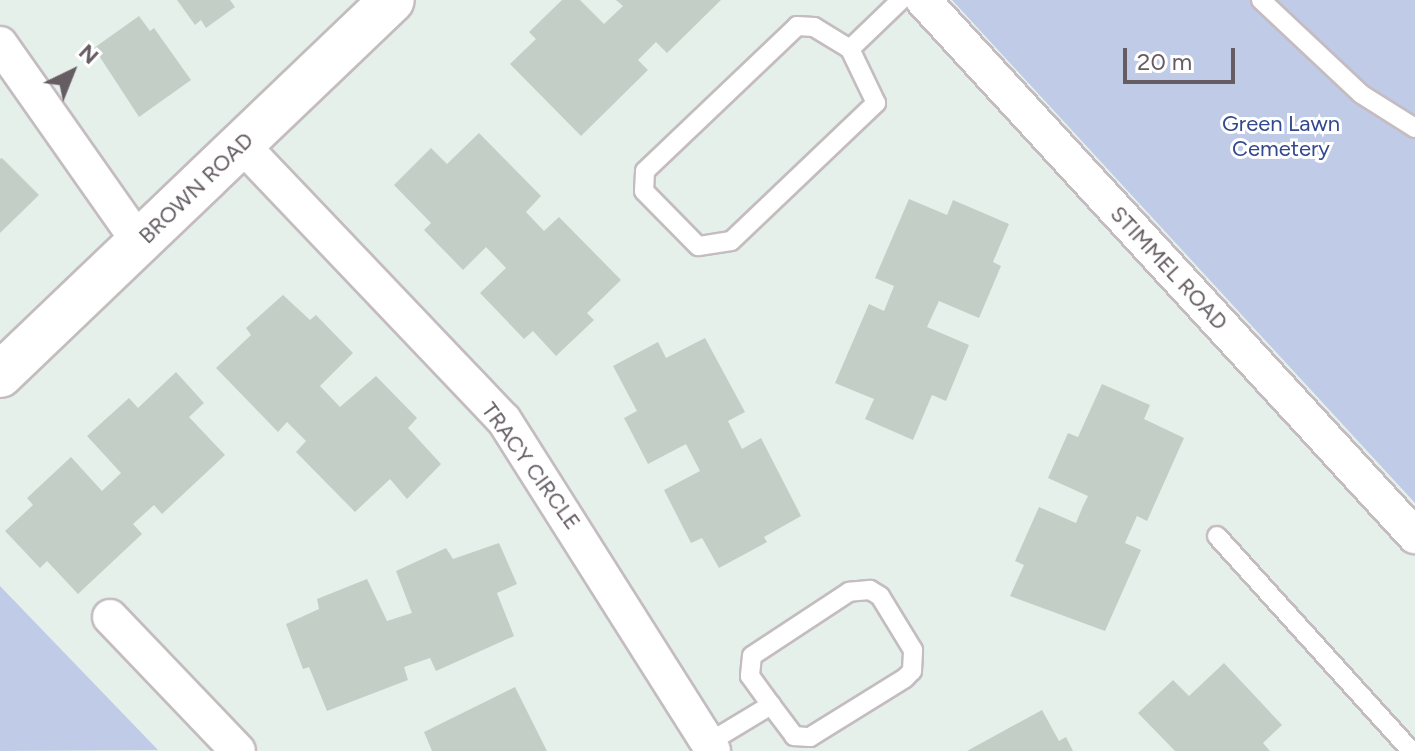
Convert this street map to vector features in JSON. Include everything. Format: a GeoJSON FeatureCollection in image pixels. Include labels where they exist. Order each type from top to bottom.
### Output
{"type":"FeatureCollection","features":[{"type":"Feature","properties":{"kind":"main road","name":"BROWN ROAD"},"geometry":{"type":"LineString","coordinates":[[0,375],[392,0]]}},
{"type":"Feature","properties":{"kind":"street","name":"STIMMEL ROAD"},"geometry":{"type":"LineString","coordinates":[[923,0],[1415,536]]}},
{"type":"Feature","properties":{"kind":"street"},"geometry":{"type":"LineString","coordinates":[[0,44],[139,242]]}},
{"type":"Feature","properties":{"kind":"street","name":"TRACY CIRCLE"},"geometry":{"type":"LineString","coordinates":[[241,144],[504,420],[711,747]]}},
{"type":"Feature","properties":{"kind":"street"},"geometry":{"type":"LineString","coordinates":[[110,617],[238,751]]}},
{"type":"Feature","properties":{"kind":"lane"},"geometry":{"type":"LineString","coordinates":[[850,49],[901,0]]}},
{"type":"Feature","properties":{"kind":"lane"},"geometry":{"type":"LineString","coordinates":[[1261,0],[1361,94],[1415,128]]}},
{"type":"Feature","properties":{"kind":"lane"},"geometry":{"type":"LineString","coordinates":[[797,26],[814,27],[850,49],[876,103],[731,241],[698,246],[644,191],[645,171],[797,26]]}},
{"type":"Feature","properties":{"kind":"lane"},"geometry":{"type":"LineString","coordinates":[[1217,536],[1411,751]]}},
{"type":"Feature","properties":{"kind":"lane"},"geometry":{"type":"LineString","coordinates":[[870,590],[880,596],[913,650],[912,671],[810,737],[794,736],[771,705],[750,676],[752,656],[849,592],[870,590]]}},
{"type":"Feature","properties":{"kind":"lane"},"geometry":{"type":"LineString","coordinates":[[711,747],[771,705]]}},
{"type":"Feature","properties":{"kind":"green space","name":"Green Lawn Cemetery"},"geometry":{"type":"Polygon","coordinates":[[[952,0],[1415,0],[1415,503],[952,0]]]}},
{"type":"Feature","properties":{"kind":"green space"},"geometry":{"type":"Polygon","coordinates":[[[0,586],[158,750],[0,751],[0,586]]]}},
{"type":"Feature","properties":{"kind":"building"},"geometry":{"type":"Polygon","coordinates":[[[177,0],[230,0],[235,7],[206,28],[201,20],[195,25],[177,0]]]}},
{"type":"Feature","properties":{"kind":"building"},"geometry":{"type":"Polygon","coordinates":[[[562,0],[580,0],[604,24],[623,6],[616,0],[721,0],[667,53],[656,42],[638,60],[648,70],[581,136],[510,64],[536,39],[529,32],[562,0]]]}},
{"type":"Feature","properties":{"kind":"building"},"geometry":{"type":"Polygon","coordinates":[[[139,16],[150,31],[154,28],[191,80],[139,117],[94,48],[139,16]]]}},
{"type":"Feature","properties":{"kind":"building"},"geometry":{"type":"Polygon","coordinates":[[[479,133],[541,196],[526,212],[544,231],[559,217],[621,280],[587,313],[594,320],[556,356],[533,331],[524,339],[480,293],[506,268],[486,247],[463,270],[424,230],[431,223],[394,185],[431,148],[447,164],[479,133]]]}},
{"type":"Feature","properties":{"kind":"building"},"geometry":{"type":"Polygon","coordinates":[[[0,159],[39,195],[0,233],[0,159]]]}},
{"type":"Feature","properties":{"kind":"building"},"geometry":{"type":"Polygon","coordinates":[[[909,199],[947,215],[953,200],[1009,224],[993,262],[1001,266],[979,318],[939,301],[927,327],[969,345],[946,401],[932,395],[913,440],[865,419],[874,399],[835,383],[869,304],[884,311],[894,286],[875,278],[909,199]]]}},
{"type":"Feature","properties":{"kind":"building"},"geometry":{"type":"Polygon","coordinates":[[[283,295],[310,320],[316,315],[353,353],[320,386],[340,407],[376,376],[417,418],[408,428],[441,464],[407,499],[390,479],[355,512],[296,452],[306,441],[287,422],[278,432],[216,368],[251,335],[246,328],[283,295]]]}},
{"type":"Feature","properties":{"kind":"building"},"geometry":{"type":"Polygon","coordinates":[[[705,338],[745,412],[728,421],[742,449],[761,438],[801,516],[764,537],[767,542],[719,568],[702,538],[691,543],[664,490],[700,471],[686,444],[648,464],[624,418],[637,411],[613,366],[658,342],[666,358],[705,338]]]}},
{"type":"Feature","properties":{"kind":"building"},"geometry":{"type":"Polygon","coordinates":[[[176,372],[204,403],[189,417],[225,455],[162,514],[154,505],[133,524],[142,534],[78,594],[47,561],[40,568],[5,531],[33,505],[27,498],[71,457],[102,491],[121,473],[87,436],[129,398],[138,408],[176,372]]]}},
{"type":"Feature","properties":{"kind":"building"},"geometry":{"type":"Polygon","coordinates":[[[1102,384],[1150,405],[1144,419],[1184,438],[1147,521],[1137,516],[1125,543],[1141,550],[1105,631],[1010,596],[1024,565],[1015,561],[1039,507],[1076,523],[1088,496],[1048,478],[1068,433],[1078,437],[1102,384]]]}},
{"type":"Feature","properties":{"kind":"building"},"geometry":{"type":"Polygon","coordinates":[[[499,543],[517,584],[497,593],[514,636],[436,671],[430,658],[404,667],[408,680],[327,711],[309,667],[303,669],[286,624],[319,609],[317,599],[367,579],[387,621],[412,613],[396,571],[446,548],[453,559],[499,543]]]}},
{"type":"Feature","properties":{"kind":"building"},"geometry":{"type":"Polygon","coordinates":[[[1224,663],[1282,725],[1263,743],[1270,751],[1175,751],[1138,713],[1173,680],[1189,696],[1224,663]]]}},
{"type":"Feature","properties":{"kind":"building"},"geometry":{"type":"Polygon","coordinates":[[[515,687],[547,751],[432,751],[424,732],[515,687]]]}},
{"type":"Feature","properties":{"kind":"building"},"geometry":{"type":"Polygon","coordinates":[[[1042,710],[1059,741],[1066,737],[1073,751],[967,751],[1042,710]]]}}]}
